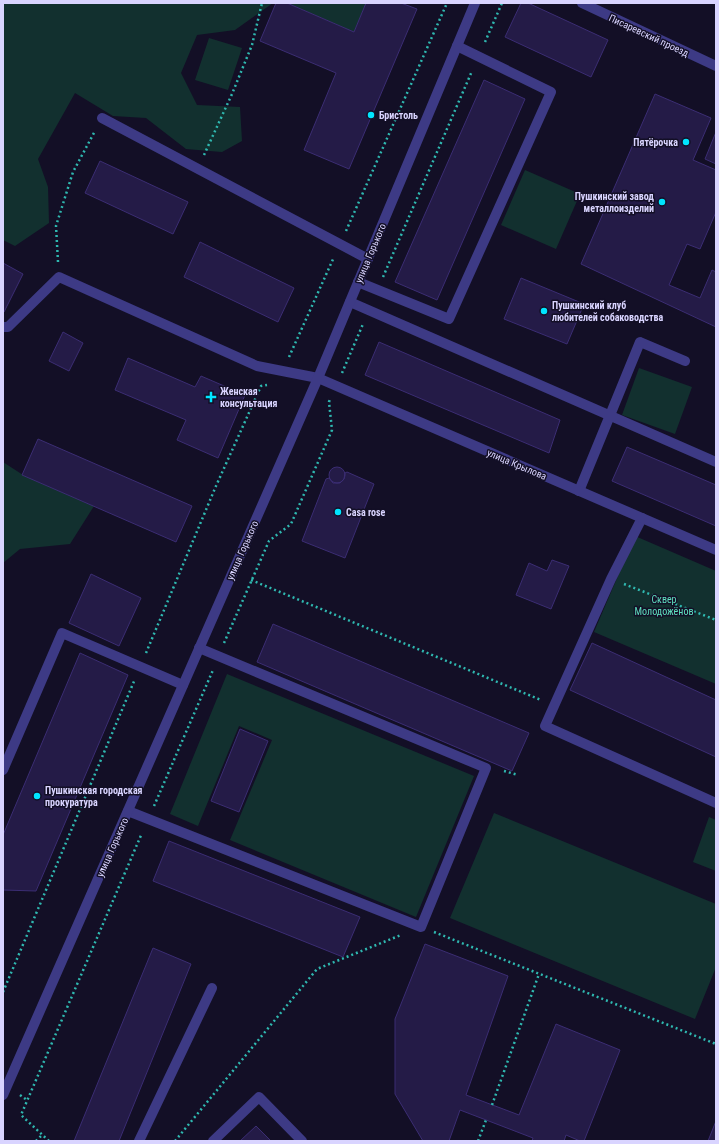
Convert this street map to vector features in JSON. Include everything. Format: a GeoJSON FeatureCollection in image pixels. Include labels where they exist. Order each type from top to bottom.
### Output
{"type":"FeatureCollection","features":[{"type":"Feature","properties":{"kind":"street","name":"улица Горького"},"geometry":{"type":"LineString","coordinates":[[3,1095],[318,378],[475,3]]}},
{"type":"Feature","properties":{"kind":"street","name":"Писаревский проезд"},"geometry":{"type":"LineString","coordinates":[[582,3],[716,66]]}},
{"type":"Feature","properties":{"kind":"street"},"geometry":{"type":"LineString","coordinates":[[358,282],[449,319],[552,92],[457,46]]}},
{"type":"Feature","properties":{"kind":"street"},"geometry":{"type":"LineString","coordinates":[[102,118],[368,259]]}},
{"type":"Feature","properties":{"kind":"street"},"geometry":{"type":"LineString","coordinates":[[5,329],[59,278]]}},
{"type":"Feature","properties":{"kind":"street","name":"улица Крылова"},"geometry":{"type":"LineString","coordinates":[[59,278],[257,366],[318,378],[716,550]]}},
{"type":"Feature","properties":{"kind":"street"},"geometry":{"type":"LineString","coordinates":[[350,302],[716,462]]}},
{"type":"Feature","properties":{"kind":"street"},"geometry":{"type":"LineString","coordinates":[[579,491],[640,342],[685,361]]}},
{"type":"Feature","properties":{"kind":"street"},"geometry":{"type":"LineString","coordinates":[[642,518],[611,579],[545,726],[716,803]]}},
{"type":"Feature","properties":{"kind":"street"},"geometry":{"type":"LineString","coordinates":[[3,770],[62,634],[183,685]]}},
{"type":"Feature","properties":{"kind":"street"},"geometry":{"type":"LineString","coordinates":[[128,811],[421,927],[486,768],[199,648]]}},
{"type":"Feature","properties":{"kind":"street"},"geometry":{"type":"LineString","coordinates":[[139,1141],[212,988]]}},
{"type":"Feature","properties":{"kind":"street"},"geometry":{"type":"LineString","coordinates":[[213,1141],[259,1097],[302,1141]]}},
{"type":"Feature","properties":{"kind":"path"},"geometry":{"type":"LineString","coordinates":[[197,169],[232,94],[252,45],[262,3]]}},
{"type":"Feature","properties":{"kind":"path"},"geometry":{"type":"LineString","coordinates":[[3,992],[216,486],[261,386],[278,383],[447,3]]}},
{"type":"Feature","properties":{"kind":"path"},"geometry":{"type":"LineString","coordinates":[[378,290],[502,3]]}},
{"type":"Feature","properties":{"kind":"path"},"geometry":{"type":"LineString","coordinates":[[59,278],[56,226],[73,172],[102,118]]}},
{"type":"Feature","properties":{"kind":"path"},"geometry":{"type":"LineString","coordinates":[[49,1141],[20,1115],[269,541],[291,524],[332,430],[329,402],[369,310]]}},
{"type":"Feature","properties":{"kind":"path"},"geometry":{"type":"LineString","coordinates":[[611,579],[716,620]]}},
{"type":"Feature","properties":{"kind":"path"},"geometry":{"type":"LineString","coordinates":[[252,580],[554,706]]}},
{"type":"Feature","properties":{"kind":"path"},"geometry":{"type":"LineString","coordinates":[[504,771],[518,775]]}},
{"type":"Feature","properties":{"kind":"path"},"geometry":{"type":"LineString","coordinates":[[175,1141],[317,969],[421,927],[716,1044]]}},
{"type":"Feature","properties":{"kind":"path"},"geometry":{"type":"LineString","coordinates":[[492,1105],[539,974]]}},
{"type":"Feature","properties":{"kind":"path"},"geometry":{"type":"LineString","coordinates":[[478,1141],[486,1120]]}},
{"type":"Feature","properties":{"kind":"path"},"geometry":{"type":"LineString","coordinates":[[36,1141],[42,1135]]}},
{"type":"Feature","properties":{"kind":"green space"},"geometry":{"type":"Polygon","coordinates":[[[3,3],[273,3],[235,30],[197,35],[181,73],[197,105],[240,107],[242,141],[222,152],[186,149],[146,118],[113,116],[75,93],[38,159],[48,187],[49,223],[15,246],[3,240],[3,3]]]}},
{"type":"Feature","properties":{"kind":"green space"},"geometry":{"type":"Polygon","coordinates":[[[287,3],[366,3],[354,32],[287,3]]]}},
{"type":"Feature","properties":{"kind":"green space"},"geometry":{"type":"Polygon","coordinates":[[[209,38],[242,48],[228,90],[195,80],[209,38]]]}},
{"type":"Feature","properties":{"kind":"green space"},"geometry":{"type":"Polygon","coordinates":[[[525,170],[580,194],[556,249],[501,225],[525,170]]]}},
{"type":"Feature","properties":{"kind":"green space"},"geometry":{"type":"Polygon","coordinates":[[[639,368],[692,387],[675,434],[622,415],[639,368]]]}},
{"type":"Feature","properties":{"kind":"green space"},"geometry":{"type":"Polygon","coordinates":[[[3,462],[23,475],[94,506],[70,544],[20,549],[3,563],[3,462]]]}},
{"type":"Feature","properties":{"kind":"green space","name":"Сквер Молодожёнов"},"geometry":{"type":"Polygon","coordinates":[[[635,536],[716,571],[716,684],[594,632],[635,536]]]}},
{"type":"Feature","properties":{"kind":"green space"},"geometry":{"type":"Polygon","coordinates":[[[227,674],[474,776],[416,917],[230,840],[272,740],[239,726],[198,826],[170,814],[227,674]]]}},
{"type":"Feature","properties":{"kind":"green space"},"geometry":{"type":"Polygon","coordinates":[[[494,813],[716,904],[716,967],[695,1019],[450,918],[494,813]]]}},
{"type":"Feature","properties":{"kind":"green space"},"geometry":{"type":"Polygon","coordinates":[[[709,817],[716,820],[716,871],[693,862],[709,817]]]}},
{"type":"Feature","properties":{"kind":"building"},"geometry":{"type":"Polygon","coordinates":[[[276,3],[287,3],[354,32],[366,3],[401,3],[417,9],[349,169],[304,150],[336,73],[260,41],[276,3]]]}},
{"type":"Feature","properties":{"kind":"building"},"geometry":{"type":"Polygon","coordinates":[[[521,3],[528,3],[608,40],[591,77],[505,37],[521,3]]]}},
{"type":"Feature","properties":{"kind":"building"},"geometry":{"type":"Polygon","coordinates":[[[484,80],[525,99],[437,300],[395,282],[484,80]]]}},
{"type":"Feature","properties":{"kind":"building","name":"Пушкинский завод металлоизделий"},"geometry":{"type":"Polygon","coordinates":[[[655,94],[711,118],[693,160],[716,170],[716,212],[700,249],[687,244],[669,285],[700,298],[712,270],[716,272],[716,327],[581,264],[655,94]]]}},
{"type":"Feature","properties":{"kind":"building"},"geometry":{"type":"Polygon","coordinates":[[[716,132],[716,164],[705,159],[716,132]]]}},
{"type":"Feature","properties":{"kind":"building"},"geometry":{"type":"Polygon","coordinates":[[[100,161],[188,202],[173,234],[85,193],[100,161]]]}},
{"type":"Feature","properties":{"kind":"building"},"geometry":{"type":"Polygon","coordinates":[[[200,242],[294,288],[278,322],[184,277],[200,242]]]}},
{"type":"Feature","properties":{"kind":"building"},"geometry":{"type":"Polygon","coordinates":[[[3,263],[23,274],[4,312],[3,312],[3,263]]]}},
{"type":"Feature","properties":{"kind":"building","name":"Пушкинский клуб любителей собаководства"},"geometry":{"type":"Polygon","coordinates":[[[521,278],[584,304],[567,344],[504,319],[521,278]]]}},
{"type":"Feature","properties":{"kind":"building"},"geometry":{"type":"Polygon","coordinates":[[[63,332],[83,343],[69,371],[49,361],[63,332]]]}},
{"type":"Feature","properties":{"kind":"building"},"geometry":{"type":"Polygon","coordinates":[[[379,342],[560,420],[549,453],[365,375],[379,342]]]}},
{"type":"Feature","properties":{"kind":"building"},"geometry":{"type":"Polygon","coordinates":[[[128,358],[195,387],[201,376],[245,395],[218,458],[177,440],[186,420],[115,390],[128,358]]]}},
{"type":"Feature","properties":{"kind":"building"},"geometry":{"type":"Polygon","coordinates":[[[38,439],[192,506],[176,542],[22,475],[38,439]]]}},
{"type":"Feature","properties":{"kind":"building"},"geometry":{"type":"Polygon","coordinates":[[[627,447],[716,485],[716,526],[612,481],[627,447]]]}},
{"type":"Feature","properties":{"kind":"building"},"geometry":{"type":"Polygon","coordinates":[[[337,467],[344,472],[345,475],[340,482],[337,483],[330,478],[329,475],[334,468],[337,467]]]}},
{"type":"Feature","properties":{"kind":"building","name":"Casa rose"},"geometry":{"type":"Polygon","coordinates":[[[347,472],[374,484],[345,558],[302,541],[326,479],[329,478],[333,483],[340,483],[344,479],[345,473],[347,472]]]}},
{"type":"Feature","properties":{"kind":"building"},"geometry":{"type":"Polygon","coordinates":[[[552,560],[569,566],[551,609],[516,595],[529,563],[547,571],[552,560]]]}},
{"type":"Feature","properties":{"kind":"building"},"geometry":{"type":"Polygon","coordinates":[[[91,574],[141,598],[119,646],[69,623],[91,574]]]}},
{"type":"Feature","properties":{"kind":"building"},"geometry":{"type":"Polygon","coordinates":[[[273,624],[529,733],[512,771],[257,662],[273,624]]]}},
{"type":"Feature","properties":{"kind":"building"},"geometry":{"type":"Polygon","coordinates":[[[592,643],[716,700],[716,757],[570,690],[592,643]]]}},
{"type":"Feature","properties":{"kind":"building"},"geometry":{"type":"Polygon","coordinates":[[[80,653],[128,675],[36,891],[3,890],[3,835],[80,653]]]}},
{"type":"Feature","properties":{"kind":"building"},"geometry":{"type":"Polygon","coordinates":[[[240,729],[268,741],[239,812],[211,801],[240,729]]]}},
{"type":"Feature","properties":{"kind":"building"},"geometry":{"type":"Polygon","coordinates":[[[169,841],[360,917],[343,957],[153,881],[169,841]]]}},
{"type":"Feature","properties":{"kind":"building"},"geometry":{"type":"Polygon","coordinates":[[[425,944],[508,976],[466,1095],[519,1115],[556,1024],[620,1050],[584,1141],[580,1141],[566,1135],[564,1141],[532,1141],[533,1138],[460,1110],[449,1141],[423,1141],[395,1094],[395,1019],[425,944]]]}},
{"type":"Feature","properties":{"kind":"building"},"geometry":{"type":"Polygon","coordinates":[[[153,948],[191,964],[119,1141],[74,1141],[153,948]]]}},
{"type":"Feature","properties":{"kind":"building"},"geometry":{"type":"Polygon","coordinates":[[[716,1121],[716,1141],[708,1141],[716,1121]]]}},
{"type":"Feature","properties":{"kind":"building"},"geometry":{"type":"Polygon","coordinates":[[[256,1126],[271,1141],[240,1141],[256,1126]]]}},
{"type":"Feature","properties":{"kind":"place","name":"Бристоль"},"geometry":{"type":"Point","coordinates":[371,115]}},
{"type":"Feature","properties":{"kind":"place","name":"Пятёрочка"},"geometry":{"type":"Point","coordinates":[686,142]}},
{"type":"Feature","properties":{"kind":"place","name":"Пушкинский завод металлоизделий"},"geometry":{"type":"Point","coordinates":[662,202]}},
{"type":"Feature","properties":{"kind":"place","name":"Пушкинский клуб любителей собаководства"},"geometry":{"type":"Point","coordinates":[544,311]}},
{"type":"Feature","properties":{"kind":"place","name":"Женская консультация"},"geometry":{"type":"Point","coordinates":[211,397]}},
{"type":"Feature","properties":{"kind":"place","name":"Casa rose"},"geometry":{"type":"Point","coordinates":[338,512]}},
{"type":"Feature","properties":{"kind":"place","name":"Пушкинская городская прокуратура"},"geometry":{"type":"Point","coordinates":[37,796]}}]}
